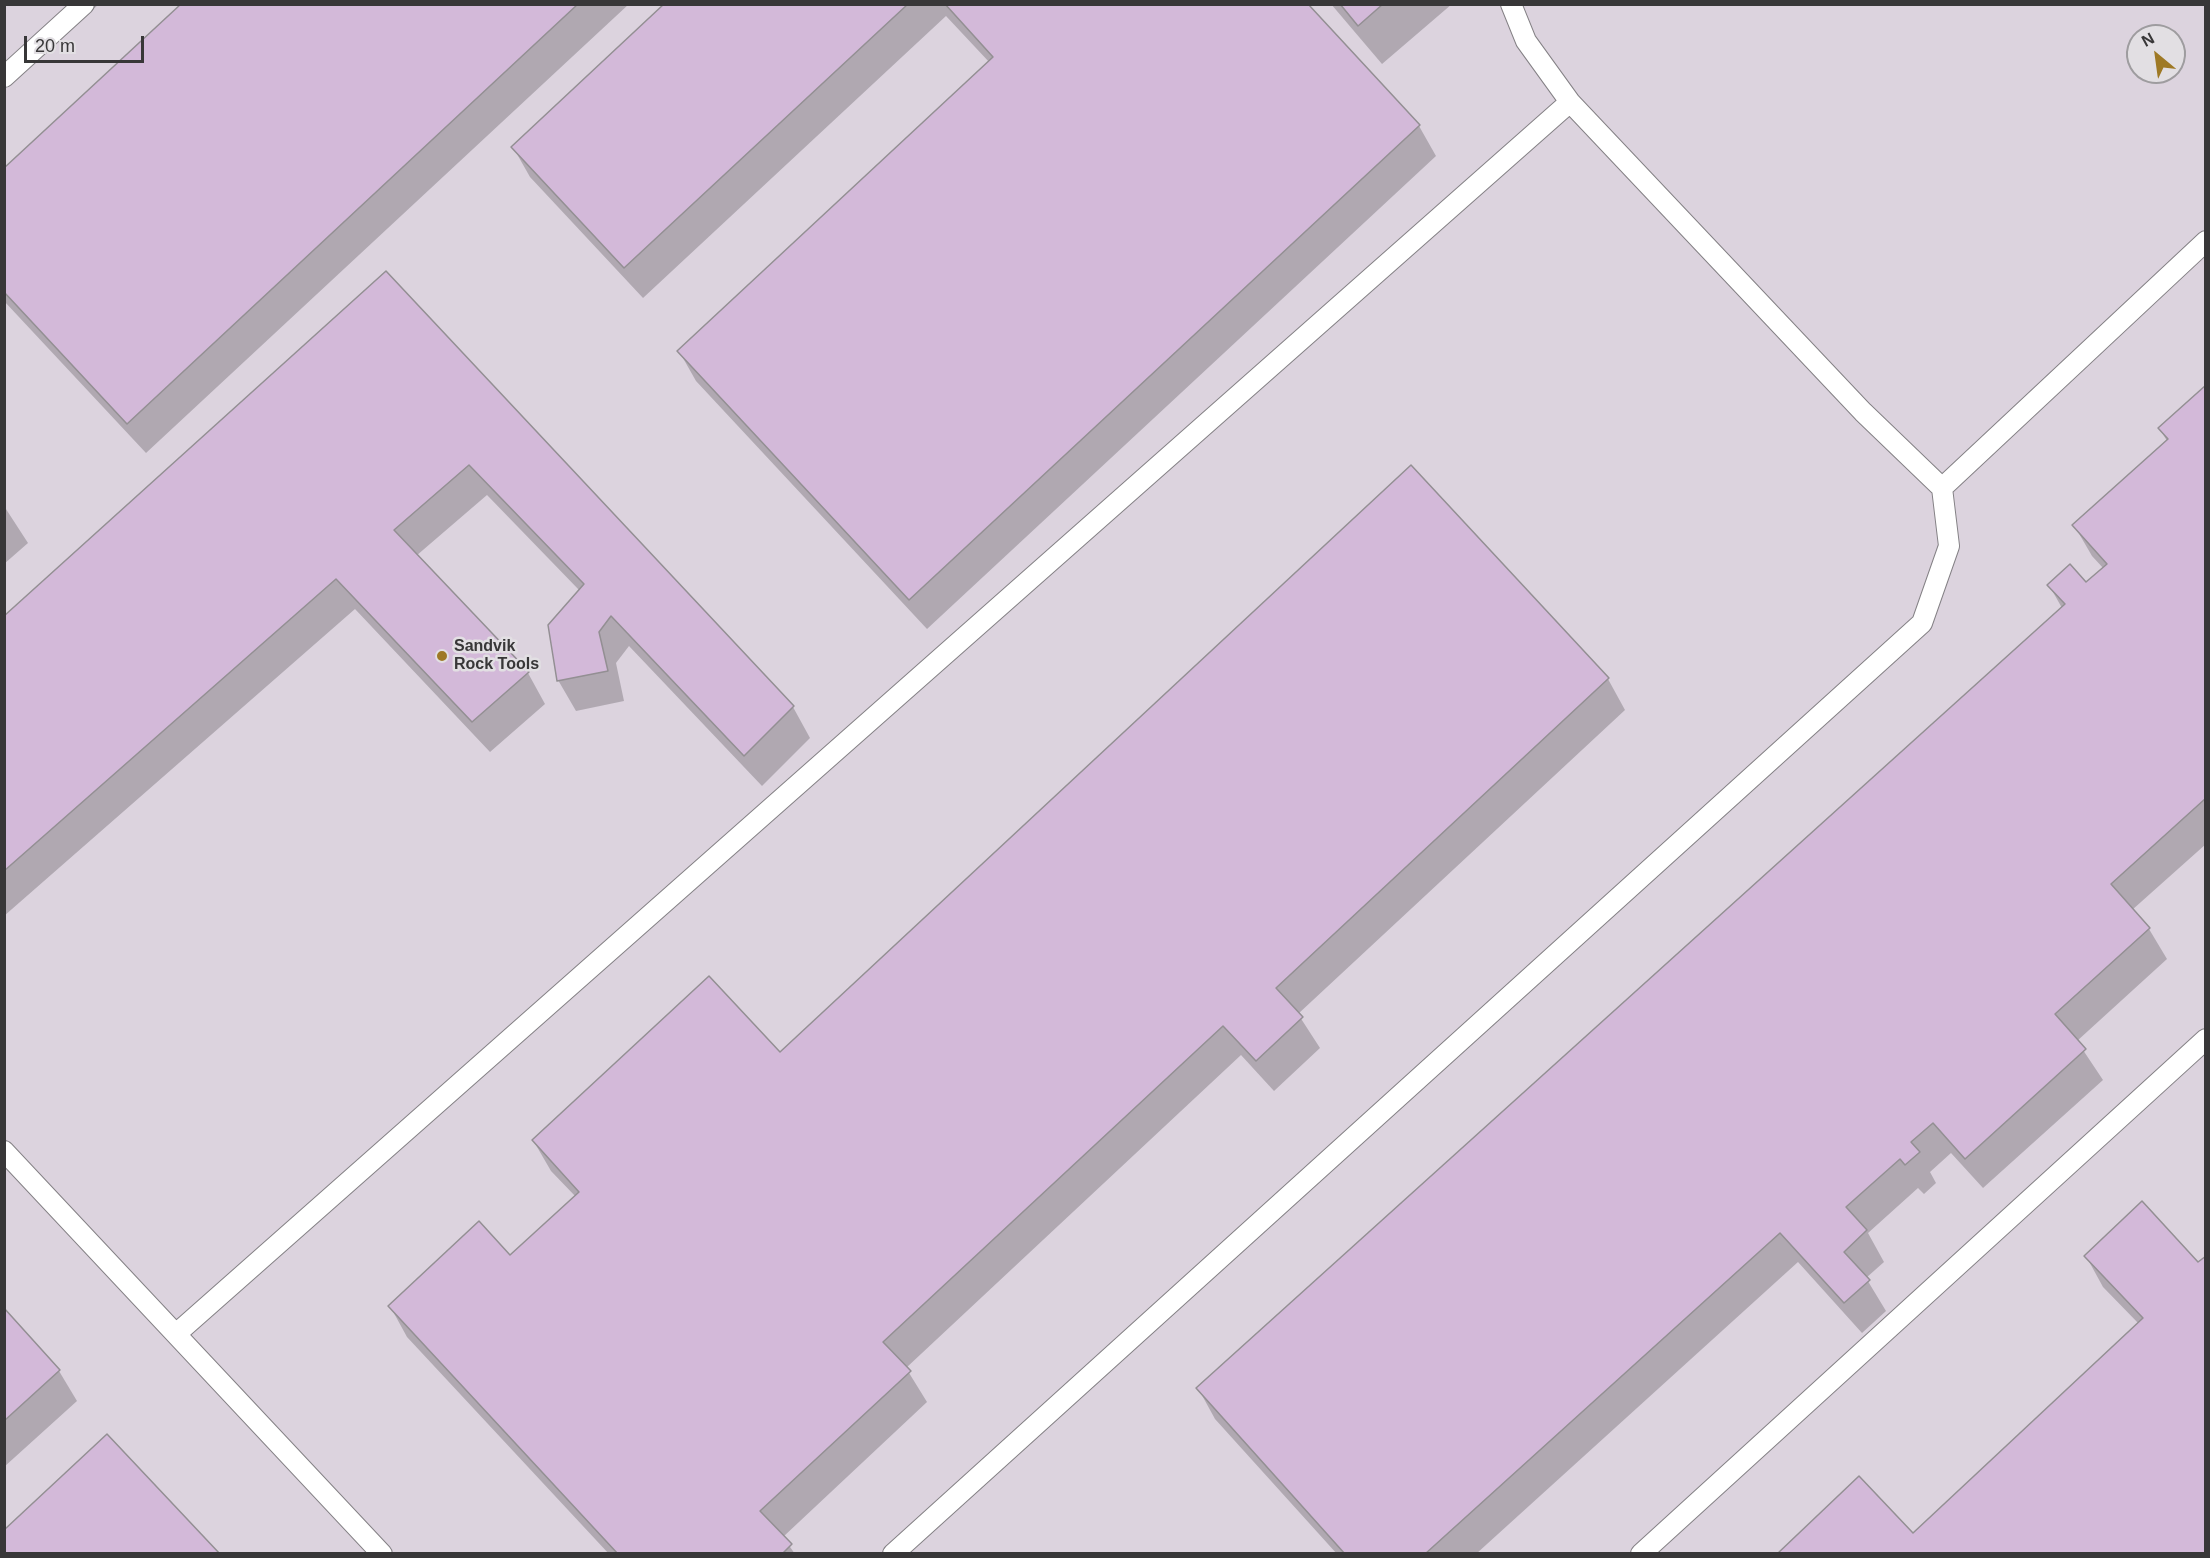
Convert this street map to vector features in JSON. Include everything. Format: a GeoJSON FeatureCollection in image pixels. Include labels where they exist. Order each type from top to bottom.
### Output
{"type":"FeatureCollection","features":[{"type":"Feature","properties":{"kind":"lane"},"geometry":{"type":"LineString","coordinates":[[4,77],[84,4]]}},
{"type":"Feature","properties":{"kind":"lane"},"geometry":{"type":"LineString","coordinates":[[893,1554],[1922,623],[1948,546],[1942,489],[1863,412],[1570,102],[1526,40],[1511,4]]}},
{"type":"Feature","properties":{"kind":"lane"},"geometry":{"type":"LineString","coordinates":[[176,1334],[1570,102]]}},
{"type":"Feature","properties":{"kind":"lane"},"geometry":{"type":"LineString","coordinates":[[1942,489],[2205,241]]}},
{"type":"Feature","properties":{"kind":"lane"},"geometry":{"type":"LineString","coordinates":[[1641,1554],[2205,1039]]}},
{"type":"Feature","properties":{"kind":"lane"},"geometry":{"type":"LineString","coordinates":[[4,1151],[382,1554]]}},
{"type":"Feature","properties":{"kind":"shaded area"},"geometry":{"type":"Polygon","coordinates":[[[5,5],[2205,5],[2205,1553],[5,1553],[5,5]]]}},
{"type":"Feature","properties":{"kind":"building"},"geometry":{"type":"Polygon","coordinates":[[[181,4],[578,4],[127,424],[4,292],[4,168],[181,4]]]}},
{"type":"Feature","properties":{"kind":"building"},"geometry":{"type":"Polygon","coordinates":[[[664,4],[908,4],[624,268],[511,147],[664,4]]]}},
{"type":"Feature","properties":{"kind":"building"},"geometry":{"type":"Polygon","coordinates":[[[945,4],[1308,4],[1420,125],[909,600],[677,351],[993,57],[945,4]]]}},
{"type":"Feature","properties":{"kind":"building"},"geometry":{"type":"Polygon","coordinates":[[[1340,4],[1383,4],[1358,26],[1340,4]]]}},
{"type":"Feature","properties":{"kind":"building"},"geometry":{"type":"Polygon","coordinates":[[[386,271],[794,706],[744,756],[611,616],[599,632],[608,671],[557,681],[548,625],[584,584],[469,465],[394,530],[529,672],[472,722],[336,579],[4,871],[4,616],[386,271]]]}},
{"type":"Feature","properties":{"kind":"building"},"geometry":{"type":"Polygon","coordinates":[[[2206,385],[2206,798],[2111,884],[2150,928],[2055,1014],[2086,1049],[1965,1159],[1933,1123],[1911,1142],[1920,1152],[1905,1165],[1900,1159],[1846,1207],[1867,1230],[1844,1252],[1870,1280],[1844,1303],[1780,1233],[1425,1554],[1345,1554],[1196,1388],[2065,604],[2047,585],[2070,564],[2086,582],[2107,564],[2072,525],[2168,439],[2158,428],[2206,385]]]}},
{"type":"Feature","properties":{"kind":"building"},"geometry":{"type":"Polygon","coordinates":[[[1411,465],[1609,678],[1276,988],[1303,1017],[1256,1061],[1223,1026],[883,1342],[911,1371],[760,1511],[792,1544],[782,1554],[618,1554],[388,1306],[479,1221],[510,1255],[579,1192],[532,1140],[709,976],[780,1052],[1411,465]]]}},
{"type":"Feature","properties":{"kind":"building"},"geometry":{"type":"Polygon","coordinates":[[[2142,1201],[2198,1262],[2206,1256],[2206,1554],[1777,1554],[1859,1476],[1913,1533],[2143,1318],[2084,1256],[2142,1201]]]}},
{"type":"Feature","properties":{"kind":"building"},"geometry":{"type":"Polygon","coordinates":[[[4,1308],[60,1370],[4,1421],[4,1308]]]}},
{"type":"Feature","properties":{"kind":"building"},"geometry":{"type":"Polygon","coordinates":[[[107,1434],[220,1554],[4,1554],[4,1530],[107,1434]]]}},
{"type":"Feature","properties":{"kind":"place","name":"Sandvik Rock Tools"},"geometry":{"type":"Point","coordinates":[442,656]}}]}
